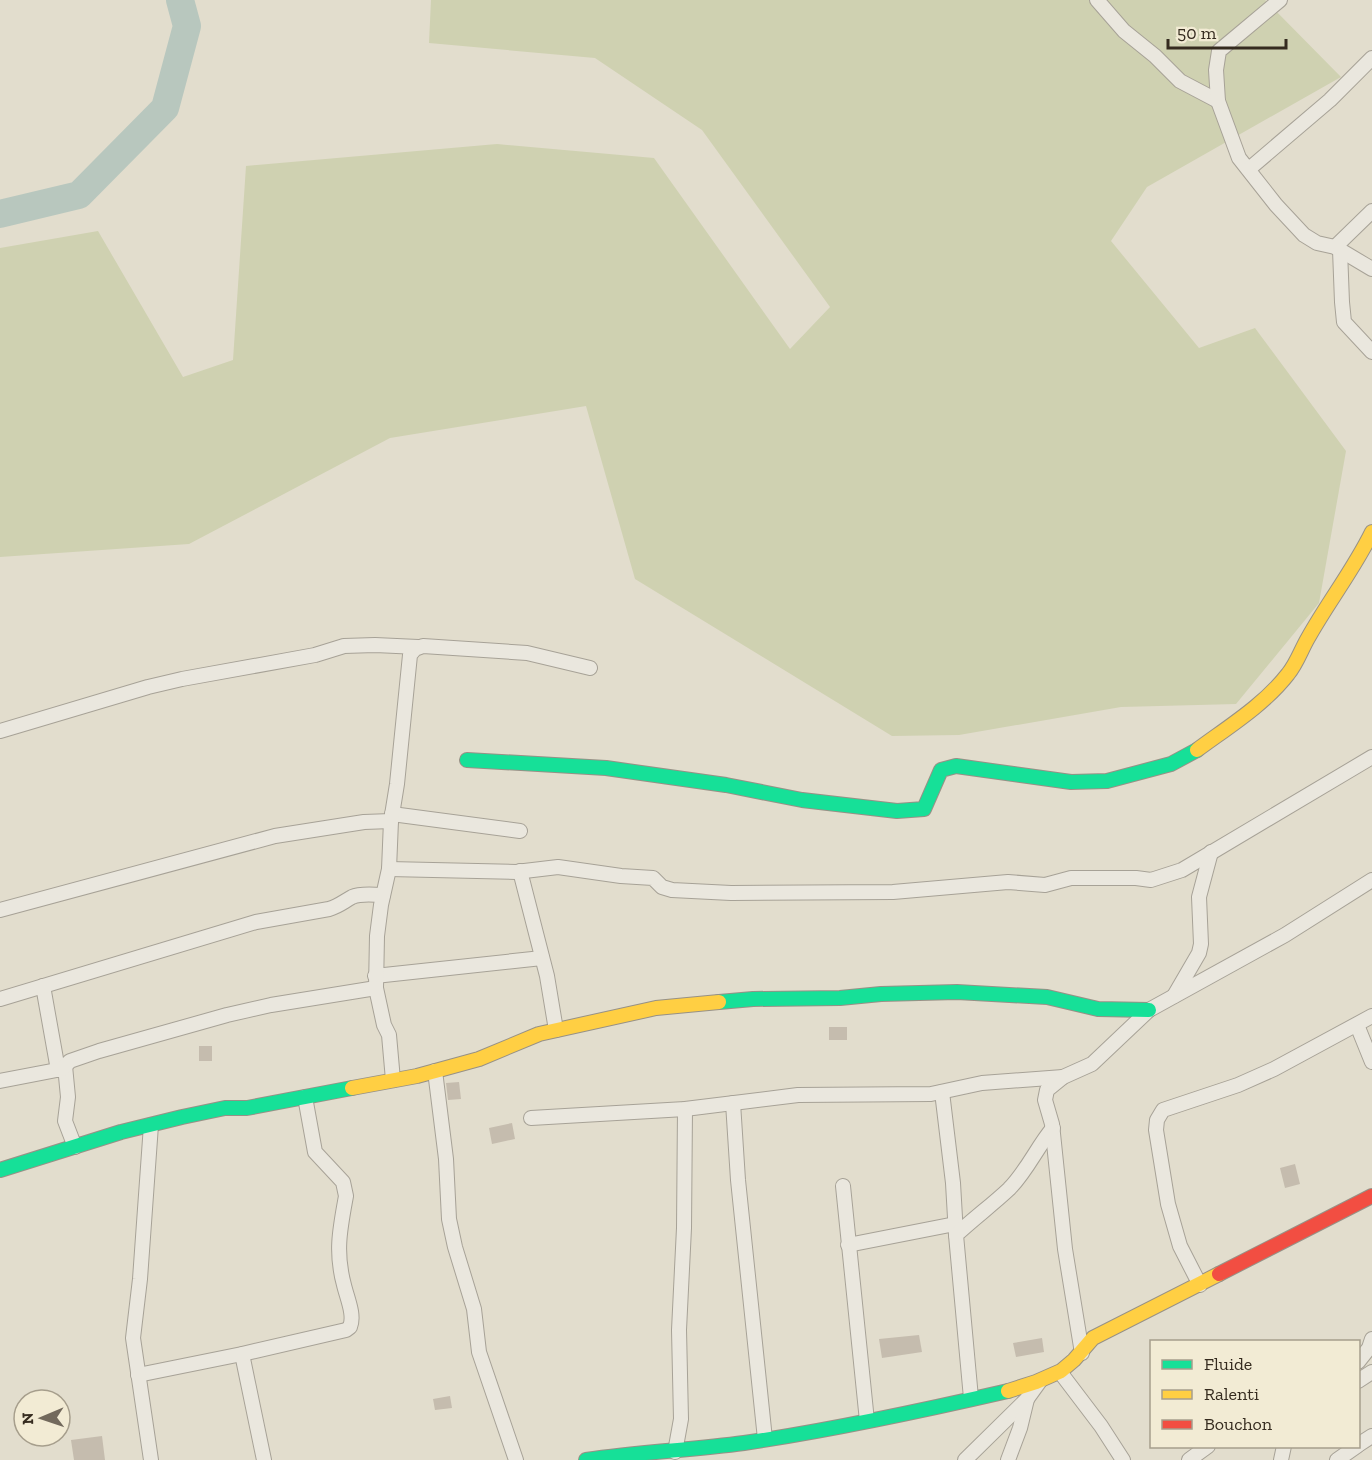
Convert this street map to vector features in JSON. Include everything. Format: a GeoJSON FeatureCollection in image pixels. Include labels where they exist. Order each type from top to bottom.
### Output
{"type":"FeatureCollection","features":[{"type":"Feature","properties":{"kind":"street"},"geometry":{"type":"LineString","coordinates":[[1097,0],[1124,31],[1155,56],[1180,81],[1218,101]]}},
{"type":"Feature","properties":{"kind":"street"},"geometry":{"type":"LineString","coordinates":[[1280,0],[1219,51],[1216,70],[1218,101],[1235,151],[1276,205],[1304,235],[1317,243],[1338,249],[1372,269]]}},
{"type":"Feature","properties":{"kind":"street"},"geometry":{"type":"LineString","coordinates":[[1249,169],[1330,100],[1372,58]]}},
{"type":"Feature","properties":{"kind":"street"},"geometry":{"type":"LineString","coordinates":[[1372,211],[1338,249],[1344,322],[1372,352]]}},
{"type":"Feature","properties":{"kind":"street"},"geometry":{"type":"LineString","coordinates":[[467,760],[606,768],[659,774],[802,800],[897,811],[924,809],[941,770],[956,766],[1071,782],[1107,781],[1171,764],[1190,755],[1255,707],[1288,674],[1307,639],[1363,551],[1372,532]]}},
{"type":"Feature","properties":{"kind":"street"},"geometry":{"type":"LineString","coordinates":[[0,731],[148,687],[315,655],[344,646],[423,646],[514,652],[590,668]]}},
{"type":"Feature","properties":{"kind":"street"},"geometry":{"type":"LineString","coordinates":[[393,1080],[389,1035],[384,1025],[376,982],[377,936],[389,869],[392,818],[410,655],[418,647]]}},
{"type":"Feature","properties":{"kind":"street"},"geometry":{"type":"LineString","coordinates":[[389,869],[520,871],[558,867],[653,878],[666,888],[731,893],[893,892],[1008,882],[1045,885],[1071,878],[1151,880],[1182,870],[1372,757]]}},
{"type":"Feature","properties":{"kind":"street"},"geometry":{"type":"LineString","coordinates":[[0,910],[275,836],[364,822],[392,818],[520,831]]}},
{"type":"Feature","properties":{"kind":"street"},"geometry":{"type":"LineString","coordinates":[[1174,996],[1199,953],[1201,944],[1199,897],[1211,852]]}},
{"type":"Feature","properties":{"kind":"street"},"geometry":{"type":"LineString","coordinates":[[520,871],[547,976],[556,1030]]}},
{"type":"Feature","properties":{"kind":"street"},"geometry":{"type":"LineString","coordinates":[[1082,1353],[1065,1249],[1053,1128],[1046,1106],[1045,1095],[1051,1084],[1092,1064],[1149,1010],[1285,934],[1372,880]]}},
{"type":"Feature","properties":{"kind":"street"},"geometry":{"type":"LineString","coordinates":[[0,999],[256,922],[341,906],[358,895],[383,895]]}},
{"type":"Feature","properties":{"kind":"street"},"geometry":{"type":"LineString","coordinates":[[0,1082],[61,1068],[69,1061],[99,1051],[227,1015],[376,982],[542,958]]}},
{"type":"Feature","properties":{"kind":"street"},"geometry":{"type":"LineString","coordinates":[[43,986],[68,1096],[65,1121],[75,1147]]}},
{"type":"Feature","properties":{"kind":"street"},"geometry":{"type":"LineString","coordinates":[[0,1170],[151,1125],[225,1108],[248,1108],[435,1071],[479,1059],[539,1034],[656,1008],[753,999],[957,993],[1047,997],[1098,1009],[1149,1010]]}},
{"type":"Feature","properties":{"kind":"street"},"geometry":{"type":"LineString","coordinates":[[1200,1285],[1180,1246],[1168,1204],[1156,1130],[1160,1114],[1163,1110],[1274,1069],[1372,1016]]}},
{"type":"Feature","properties":{"kind":"street"},"geometry":{"type":"LineString","coordinates":[[1357,1025],[1372,1062]]}},
{"type":"Feature","properties":{"kind":"street"},"geometry":{"type":"LineString","coordinates":[[435,1071],[447,1168],[449,1219],[454,1247],[474,1309],[479,1352],[516,1460]]}},
{"type":"Feature","properties":{"kind":"street"},"geometry":{"type":"LineString","coordinates":[[531,1118],[685,1109],[798,1095],[921,1095],[982,1083],[1063,1077]]}},
{"type":"Feature","properties":{"kind":"street"},"geometry":{"type":"LineString","coordinates":[[942,1092],[953,1183],[971,1398]]}},
{"type":"Feature","properties":{"kind":"street"},"geometry":{"type":"LineString","coordinates":[[138,1375],[346,1330],[352,1323],[338,1250],[346,1188],[315,1152],[305,1097]]}},
{"type":"Feature","properties":{"kind":"street"},"geometry":{"type":"LineString","coordinates":[[733,1104],[738,1180],[765,1439]]}},
{"type":"Feature","properties":{"kind":"street"},"geometry":{"type":"LineString","coordinates":[[675,1452],[681,1419],[679,1330],[684,1228],[685,1109]]}},
{"type":"Feature","properties":{"kind":"street"},"geometry":{"type":"LineString","coordinates":[[151,1125],[140,1279],[133,1338],[151,1460]]}},
{"type":"Feature","properties":{"kind":"street"},"geometry":{"type":"LineString","coordinates":[[848,1245],[956,1229],[1009,1188],[1031,1162],[1053,1128]]}},
{"type":"Feature","properties":{"kind":"street"},"geometry":{"type":"LineString","coordinates":[[843,1186],[867,1422]]}},
{"type":"Feature","properties":{"kind":"street"},"geometry":{"type":"LineString","coordinates":[[586,1460],[654,1457],[867,1422],[1041,1380],[1060,1372],[1082,1353],[1093,1338],[1372,1197]]}},
{"type":"Feature","properties":{"kind":"street"},"geometry":{"type":"LineString","coordinates":[[1360,1360],[1372,1339]]}},
{"type":"Feature","properties":{"kind":"street"},"geometry":{"type":"LineString","coordinates":[[242,1354],[264,1460]]}},
{"type":"Feature","properties":{"kind":"street"},"geometry":{"type":"LineString","coordinates":[[1060,1372],[1124,1460]]}},
{"type":"Feature","properties":{"kind":"street"},"geometry":{"type":"LineString","coordinates":[[965,1460],[1027,1399],[1041,1380]]}},
{"type":"Feature","properties":{"kind":"street"},"geometry":{"type":"LineString","coordinates":[[1008,1460],[1020,1428],[1027,1399]]}},
{"type":"Feature","properties":{"kind":"street"},"geometry":{"type":"LineString","coordinates":[[1189,1460],[1205,1448]]}},
{"type":"Feature","properties":{"kind":"street"},"geometry":{"type":"LineString","coordinates":[[1337,1460],[1355,1448]]}},
{"type":"Feature","properties":{"kind":"green space"},"geometry":{"type":"Polygon","coordinates":[[[431,0],[1265,0],[1341,77],[1147,187],[1111,241],[1199,348],[1255,328],[1346,451],[1319,603],[1236,704],[1121,707],[959,735],[892,736],[635,579],[586,406],[390,438],[189,544],[0,557],[0,248],[98,231],[183,377],[233,360],[246,166],[497,144],[654,158],[790,349],[830,307],[702,130],[595,58],[429,43],[431,0]]]}},
{"type":"Feature","properties":{"kind":"building"},"geometry":{"type":"Polygon","coordinates":[[[829,1027],[847,1027],[847,1040],[829,1040],[829,1027]]]}},
{"type":"Feature","properties":{"kind":"building"},"geometry":{"type":"Polygon","coordinates":[[[199,1046],[212,1046],[212,1061],[199,1061],[199,1046]]]}},
{"type":"Feature","properties":{"kind":"building"},"geometry":{"type":"Polygon","coordinates":[[[459,1082],[461,1099],[448,1100],[446,1083],[459,1082]]]}},
{"type":"Feature","properties":{"kind":"building"},"geometry":{"type":"Polygon","coordinates":[[[512,1123],[515,1139],[492,1144],[489,1128],[512,1123]]]}},
{"type":"Feature","properties":{"kind":"building"},"geometry":{"type":"Polygon","coordinates":[[[1295,1164],[1300,1184],[1285,1188],[1280,1168],[1295,1164]]]}},
{"type":"Feature","properties":{"kind":"building"},"geometry":{"type":"Polygon","coordinates":[[[919,1335],[922,1352],[882,1358],[879,1339],[919,1335]]]}},
{"type":"Feature","properties":{"kind":"building"},"geometry":{"type":"Polygon","coordinates":[[[1042,1338],[1044,1352],[1016,1357],[1013,1343],[1042,1338]]]}},
{"type":"Feature","properties":{"kind":"building"},"geometry":{"type":"Polygon","coordinates":[[[450,1396],[452,1408],[435,1410],[433,1399],[450,1396]]]}},
{"type":"Feature","properties":{"kind":"building"},"geometry":{"type":"Polygon","coordinates":[[[102,1436],[105,1460],[74,1460],[72,1440],[102,1436]]]}},
{"type":"Feature","properties":{"kind":"waterway"},"geometry":{"type":"LineString","coordinates":[[0,214],[79,195],[165,108],[187,26],[180,0]]}},
{"type":"Feature","properties":{"kind":"traffic: fast"},"geometry":{"type":"LineString","coordinates":[[467,760],[606,768],[726,785],[802,800],[897,811],[924,809],[941,770],[956,766],[1071,782],[1107,781],[1171,764],[1197,750]]}},
{"type":"Feature","properties":{"kind":"traffic: fast"},"geometry":{"type":"LineString","coordinates":[[719,1002],[957,992],[1047,997],[1098,1009],[1149,1010]]}},
{"type":"Feature","properties":{"kind":"traffic: fast"},"geometry":{"type":"LineString","coordinates":[[0,1170],[121,1132],[182,1117],[225,1108],[247,1108],[352,1088]]}},
{"type":"Feature","properties":{"kind":"traffic: fast"},"geometry":{"type":"LineString","coordinates":[[586,1460],[777,1438],[877,1420],[1008,1391]]}},
{"type":"Feature","properties":{"kind":"traffic: slow"},"geometry":{"type":"LineString","coordinates":[[1197,750],[1257,706],[1288,674],[1372,532]]}},
{"type":"Feature","properties":{"kind":"traffic: slow"},"geometry":{"type":"LineString","coordinates":[[352,1088],[417,1076],[479,1059],[539,1034],[656,1008],[719,1002]]}},
{"type":"Feature","properties":{"kind":"traffic: slow"},"geometry":{"type":"LineString","coordinates":[[1008,1391],[1061,1371],[1093,1338],[1219,1274]]}},
{"type":"Feature","properties":{"kind":"traffic: jam"},"geometry":{"type":"LineString","coordinates":[[1219,1274],[1372,1196]]}}]}
